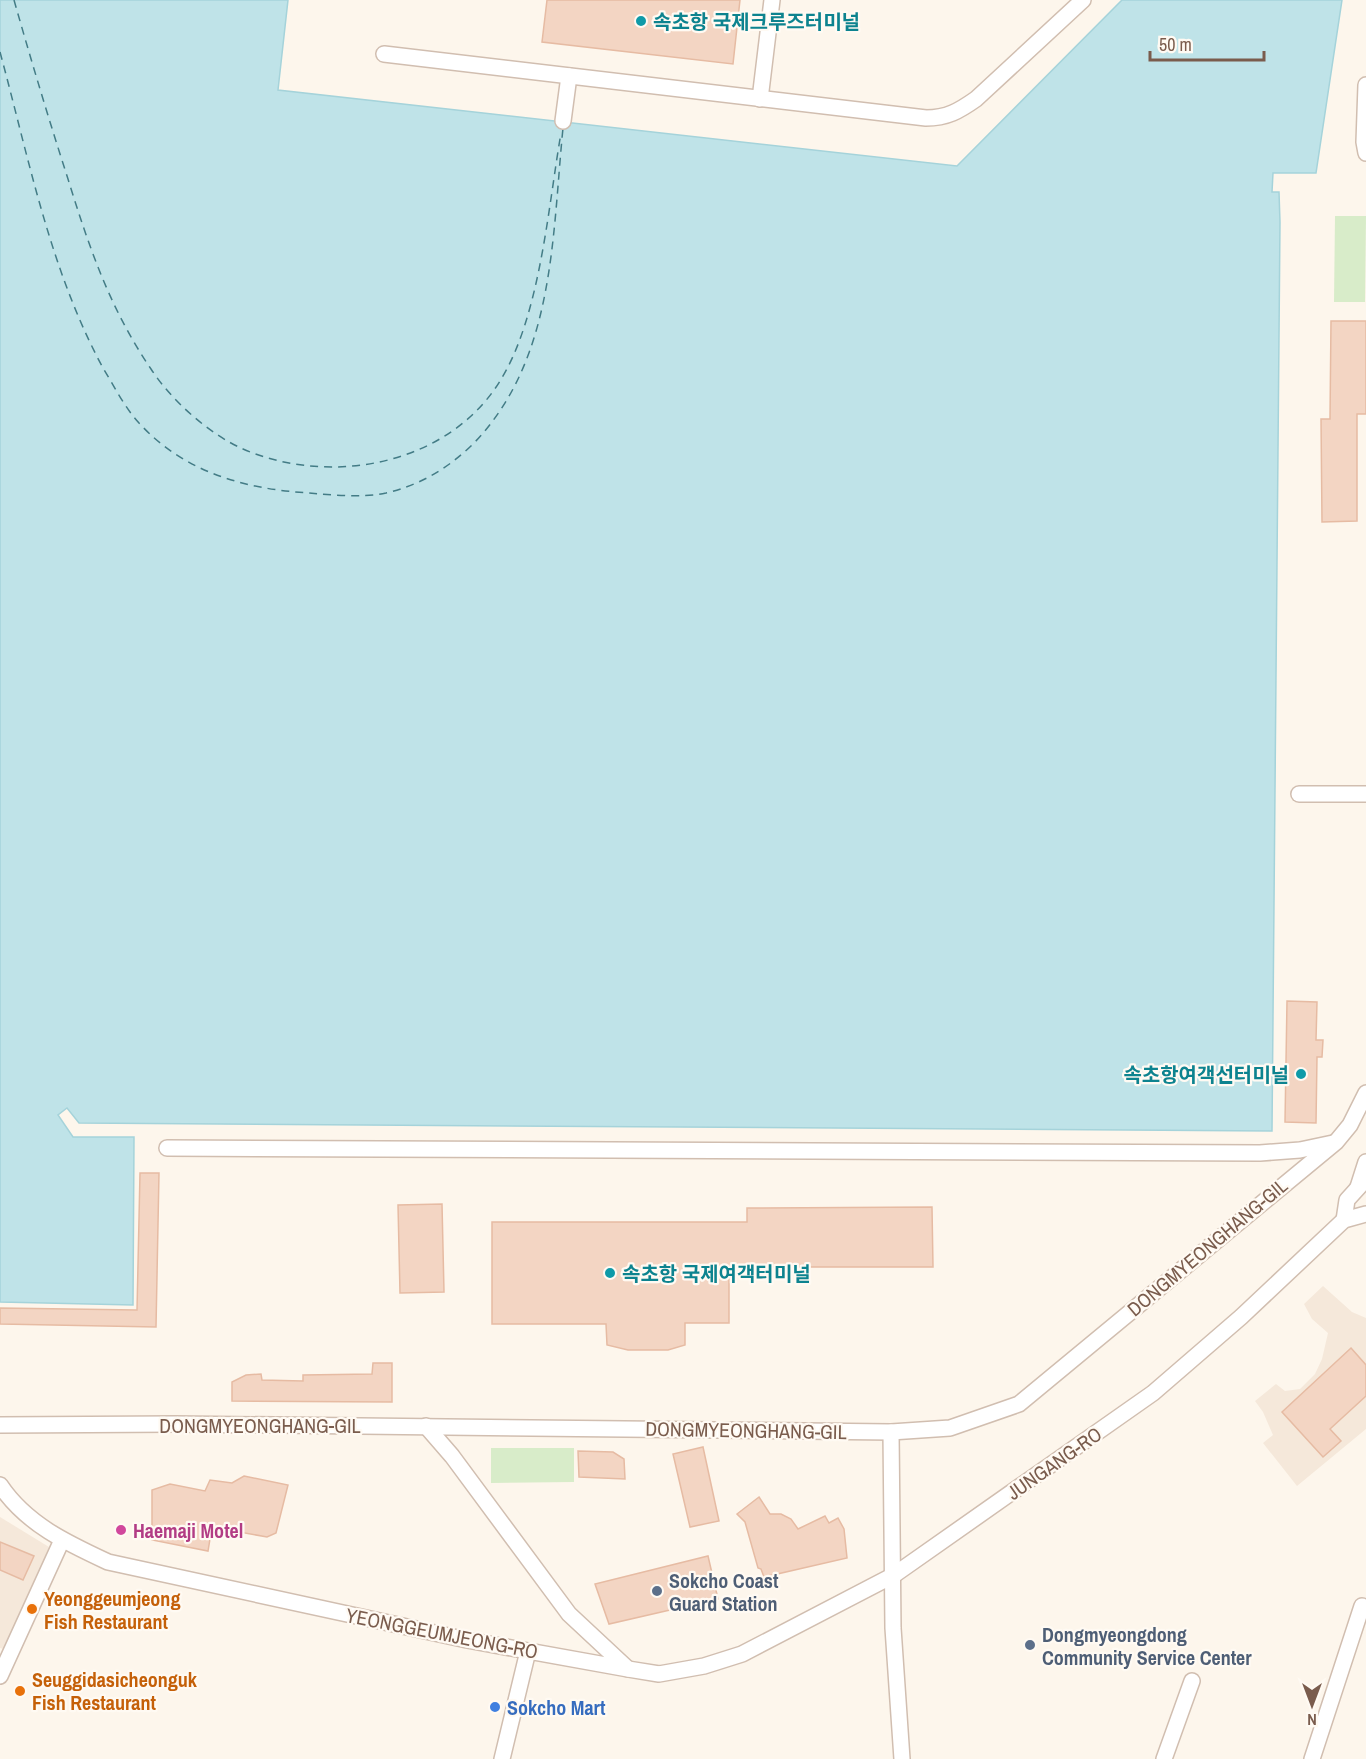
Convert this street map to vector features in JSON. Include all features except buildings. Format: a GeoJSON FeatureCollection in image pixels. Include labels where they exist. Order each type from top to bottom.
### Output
{"type":"FeatureCollection","features":[{"type":"Feature","properties":{"kind":"street"},"geometry":{"type":"LineString","coordinates":[[760,99],[772,0]]}},
{"type":"Feature","properties":{"kind":"street"},"geometry":{"type":"LineString","coordinates":[[384,54],[941,118],[957,112],[976,99],[1076,3]]}},
{"type":"Feature","properties":{"kind":"street"},"geometry":{"type":"LineString","coordinates":[[563,121],[569,76]]}},
{"type":"Feature","properties":{"kind":"street"},"geometry":{"type":"LineString","coordinates":[[1366,86],[1364,133],[1366,153]]}},
{"type":"Feature","properties":{"kind":"street"},"geometry":{"type":"LineString","coordinates":[[1299,794],[1366,794]]}},
{"type":"Feature","properties":{"kind":"street","name":"DONGMYEONGHANG-GIL"},"geometry":{"type":"LineString","coordinates":[[0,1425],[426,1426],[891,1432],[950,1428],[1019,1404],[1336,1142],[1350,1125],[1366,1094]]}},
{"type":"Feature","properties":{"kind":"street"},"geometry":{"type":"LineString","coordinates":[[166,1148],[1260,1154],[1300,1150],[1336,1142]]}},
{"type":"Feature","properties":{"kind":"street"},"geometry":{"type":"LineString","coordinates":[[1366,1162],[1362,1183],[1347,1200],[1344,1220],[1366,1214]]}},
{"type":"Feature","properties":{"kind":"street","name":"JUNGANG-RO"},"geometry":{"type":"LineString","coordinates":[[894,1575],[1153,1393],[1241,1317],[1344,1220]]}},
{"type":"Feature","properties":{"kind":"street"},"geometry":{"type":"LineString","coordinates":[[426,1426],[452,1456],[569,1614],[627,1669]]}},
{"type":"Feature","properties":{"kind":"street"},"geometry":{"type":"LineString","coordinates":[[891,1432],[893,1628],[902,1759]]}},
{"type":"Feature","properties":{"kind":"street","name":"YEONGGEUMJEONG-RO"},"geometry":{"type":"LineString","coordinates":[[0,1485],[27,1517],[62,1540],[108,1562],[528,1651],[658,1674],[704,1666],[742,1654],[894,1575]]}},
{"type":"Feature","properties":{"kind":"street"},"geometry":{"type":"LineString","coordinates":[[0,1676],[62,1540]]}},
{"type":"Feature","properties":{"kind":"street"},"geometry":{"type":"LineString","coordinates":[[1312,1759],[1362,1606],[1366,1609]]}},
{"type":"Feature","properties":{"kind":"street"},"geometry":{"type":"LineString","coordinates":[[502,1759],[528,1651]]}},
{"type":"Feature","properties":{"kind":"street"},"geometry":{"type":"LineString","coordinates":[[1164,1759],[1192,1681]]}},
{"type":"Feature","properties":{"kind":"shaded area"},"geometry":{"type":"Polygon","coordinates":[[[1323,1286],[1352,1312],[1366,1318],[1366,1429],[1297,1486],[1263,1443],[1273,1435],[1263,1412],[1255,1401],[1276,1384],[1285,1391],[1300,1389],[1315,1374],[1322,1359],[1328,1333],[1312,1319],[1304,1304],[1323,1286]]]}},
{"type":"Feature","properties":{"kind":"shaded area"},"geometry":{"type":"Polygon","coordinates":[[[0,1517],[49,1547],[7,1650],[0,1648],[0,1517]]]}},
{"type":"Feature","properties":{"kind":"green space"},"geometry":{"type":"Polygon","coordinates":[[[1335,216],[1366,216],[1365,302],[1334,302],[1335,216]]]}},
{"type":"Feature","properties":{"kind":"green space"},"geometry":{"type":"Polygon","coordinates":[[[491,1448],[574,1448],[574,1482],[491,1483],[491,1448]]]}},
{"type":"Feature","properties":{"kind":"water"},"geometry":{"type":"Polygon","coordinates":[[[0,0],[288,0],[278,90],[957,166],[1122,0],[1342,0],[1316,173],[1273,173],[1272,192],[1279,192],[1280,222],[1272,1131],[79,1123],[67,1108],[58,1115],[73,1137],[134,1137],[133,1305],[0,1302],[0,0]]]}},
{"type":"Feature","properties":{"kind":"ferry route"},"geometry":{"type":"LineString","coordinates":[[14,0],[84,229],[102,277],[124,324],[159,381],[192,415],[230,443],[277,460],[313,466],[349,466],[385,461],[419,449],[450,432],[478,410],[500,381],[514,355],[525,326],[541,261],[561,133]]}},
{"type":"Feature","properties":{"kind":"ferry route"},"geometry":{"type":"LineString","coordinates":[[0,52],[31,173],[55,253],[85,331],[124,404],[157,440],[195,466],[239,482],[285,491],[367,495],[386,493],[410,486],[443,469],[463,454],[499,412],[520,376],[545,296],[556,212],[563,128]]}},
{"type":"Feature","properties":{"kind":"place","name":"속초항 국제크루즈터미널"},"geometry":{"type":"Point","coordinates":[641,21]}},
{"type":"Feature","properties":{"kind":"place","name":"속초항여객선터미널"},"geometry":{"type":"Point","coordinates":[1301,1074]}},
{"type":"Feature","properties":{"kind":"place","name":"속초항 국제여객터미널"},"geometry":{"type":"Point","coordinates":[610,1273]}},
{"type":"Feature","properties":{"kind":"place","name":"Haemaji Motel"},"geometry":{"type":"Point","coordinates":[121,1530]}},
{"type":"Feature","properties":{"kind":"place","name":"Sokcho Coast Guard Station"},"geometry":{"type":"Point","coordinates":[657,1591]}},
{"type":"Feature","properties":{"kind":"place","name":"Yeonggeumjeong Fish Restaurant"},"geometry":{"type":"Point","coordinates":[32,1609]}},
{"type":"Feature","properties":{"kind":"place","name":"Dongmyeongdong Community Service Center"},"geometry":{"type":"Point","coordinates":[1030,1645]}},
{"type":"Feature","properties":{"kind":"place","name":"Seuggidasicheonguk Fish Restaurant"},"geometry":{"type":"Point","coordinates":[20,1691]}},
{"type":"Feature","properties":{"kind":"place","name":"Sokcho Mart"},"geometry":{"type":"Point","coordinates":[495,1707]}}]}
